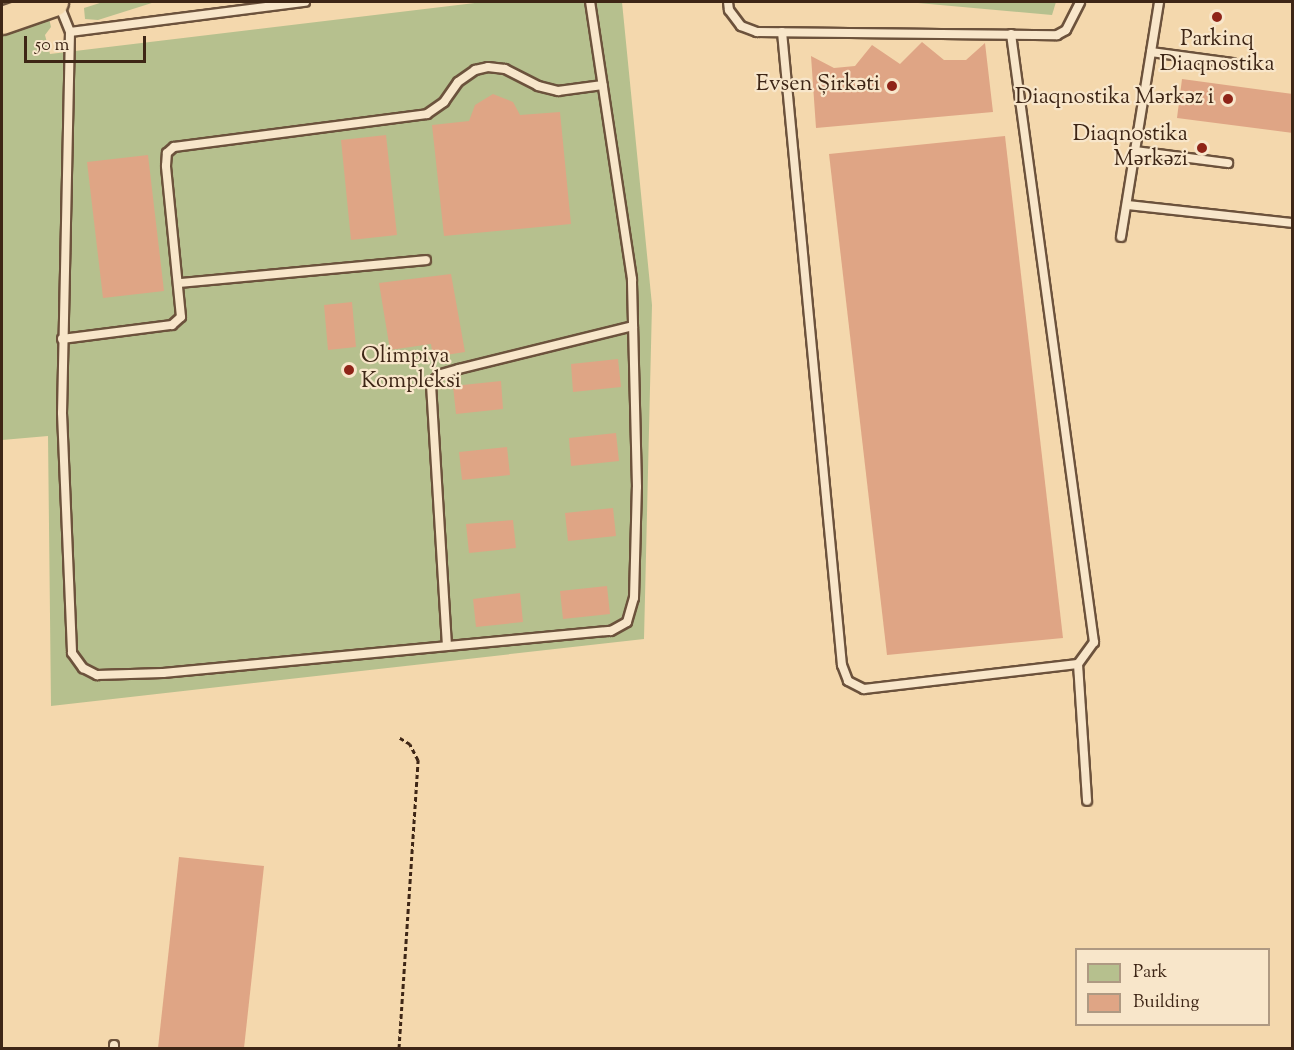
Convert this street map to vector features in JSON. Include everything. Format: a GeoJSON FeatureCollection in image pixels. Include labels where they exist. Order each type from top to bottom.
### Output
{"type":"FeatureCollection","features":[{"type":"Feature","properties":{"kind":"highway"},"geometry":{"type":"LineString","coordinates":[[2,20],[56,2]]}},
{"type":"Feature","properties":{"kind":"lane"},"geometry":{"type":"LineString","coordinates":[[56,2],[70,32],[62,339],[70,636],[72,653],[83,668],[97,675],[163,673],[611,631],[627,622],[634,598],[637,488],[632,279],[590,2]]}},
{"type":"Feature","properties":{"kind":"lane"},"geometry":{"type":"LineString","coordinates":[[70,32],[305,2]]}},
{"type":"Feature","properties":{"kind":"lane"},"geometry":{"type":"LineString","coordinates":[[728,2],[729,10],[741,26],[757,32],[1057,35],[1066,30],[1080,2]]}},
{"type":"Feature","properties":{"kind":"lane"},"geometry":{"type":"LineString","coordinates":[[1121,237],[1159,2]]}},
{"type":"Feature","properties":{"kind":"lane"},"geometry":{"type":"LineString","coordinates":[[782,32],[842,665],[848,681],[864,689],[1078,664]]}},
{"type":"Feature","properties":{"kind":"lane"},"geometry":{"type":"LineString","coordinates":[[1011,34],[1094,642],[1078,664],[1087,801]]}},
{"type":"Feature","properties":{"kind":"lane"},"geometry":{"type":"LineString","coordinates":[[1151,52],[1232,63]]}},
{"type":"Feature","properties":{"kind":"lane"},"geometry":{"type":"LineString","coordinates":[[62,339],[172,325],[181,317],[180,283],[166,166],[167,153],[174,147],[427,114],[444,102],[458,82],[475,70],[488,67],[505,69],[538,86],[558,91],[603,85]]}},
{"type":"Feature","properties":{"kind":"lane"},"geometry":{"type":"LineString","coordinates":[[1135,151],[1228,163]]}},
{"type":"Feature","properties":{"kind":"lane"},"geometry":{"type":"LineString","coordinates":[[1126,205],[1293,223]]}},
{"type":"Feature","properties":{"kind":"lane"},"geometry":{"type":"LineString","coordinates":[[180,283],[426,260]]}},
{"type":"Feature","properties":{"kind":"lane"},"geometry":{"type":"LineString","coordinates":[[447,646],[431,382],[441,374],[459,369],[633,326]]}},
{"type":"Feature","properties":{"kind":"path"},"geometry":{"type":"LineString","coordinates":[[399,1048],[418,760],[410,744],[400,738]]}},
{"type":"Feature","properties":{"kind":"green space"},"geometry":{"type":"Polygon","coordinates":[[[103,2],[155,2],[98,20],[85,19],[84,8],[103,2]]]}},
{"type":"Feature","properties":{"kind":"green space","name":"Olimpiya Kompleksi"},"geometry":{"type":"Polygon","coordinates":[[[483,2],[622,2],[652,305],[644,639],[51,706],[48,436],[2,440],[2,35],[49,18],[51,27],[45,35],[50,54],[483,2]]]}},
{"type":"Feature","properties":{"kind":"green space"},"geometry":{"type":"Polygon","coordinates":[[[907,2],[1056,2],[1052,15],[907,2]]]}},
{"type":"Feature","properties":{"kind":"building"},"geometry":{"type":"Polygon","coordinates":[[[922,42],[944,60],[966,60],[985,43],[993,112],[816,128],[811,56],[834,68],[855,66],[872,45],[900,64],[922,42]]]}},
{"type":"Feature","properties":{"kind":"building"},"geometry":{"type":"Polygon","coordinates":[[[1182,79],[1293,94],[1293,133],[1177,118],[1182,79]]]}},
{"type":"Feature","properties":{"kind":"building"},"geometry":{"type":"Polygon","coordinates":[[[493,94],[513,102],[520,115],[560,112],[571,224],[444,236],[432,125],[469,121],[475,105],[493,94]]]}},
{"type":"Feature","properties":{"kind":"building"},"geometry":{"type":"Polygon","coordinates":[[[386,135],[397,235],[351,240],[341,140],[386,135]]]}},
{"type":"Feature","properties":{"kind":"building"},"geometry":{"type":"Polygon","coordinates":[[[1005,136],[1063,638],[887,655],[829,154],[1005,136]]]}},
{"type":"Feature","properties":{"kind":"building"},"geometry":{"type":"Polygon","coordinates":[[[148,155],[164,291],[103,298],[87,162],[148,155]]]}},
{"type":"Feature","properties":{"kind":"building"},"geometry":{"type":"Polygon","coordinates":[[[451,274],[465,352],[433,357],[431,344],[390,350],[379,283],[451,274]]]}},
{"type":"Feature","properties":{"kind":"building"},"geometry":{"type":"Polygon","coordinates":[[[352,302],[356,347],[328,350],[324,305],[352,302]]]}},
{"type":"Feature","properties":{"kind":"building"},"geometry":{"type":"Polygon","coordinates":[[[618,359],[621,387],[573,392],[571,364],[618,359]]]}},
{"type":"Feature","properties":{"kind":"building"},"geometry":{"type":"Polygon","coordinates":[[[501,381],[503,409],[456,414],[453,386],[501,381]]]}},
{"type":"Feature","properties":{"kind":"building"},"geometry":{"type":"Polygon","coordinates":[[[616,433],[619,461],[571,466],[569,438],[616,433]]]}},
{"type":"Feature","properties":{"kind":"building"},"geometry":{"type":"Polygon","coordinates":[[[507,447],[510,475],[462,480],[459,452],[507,447]]]}},
{"type":"Feature","properties":{"kind":"building"},"geometry":{"type":"Polygon","coordinates":[[[613,508],[616,536],[568,541],[565,513],[613,508]]]}},
{"type":"Feature","properties":{"kind":"building"},"geometry":{"type":"Polygon","coordinates":[[[513,520],[516,548],[469,553],[466,524],[513,520]]]}},
{"type":"Feature","properties":{"kind":"building"},"geometry":{"type":"Polygon","coordinates":[[[607,586],[610,614],[563,619],[560,591],[607,586]]]}},
{"type":"Feature","properties":{"kind":"building"},"geometry":{"type":"Polygon","coordinates":[[[520,593],[523,622],[476,627],[473,599],[520,593]]]}},
{"type":"Feature","properties":{"kind":"building"},"geometry":{"type":"Polygon","coordinates":[[[179,857],[264,866],[244,1048],[158,1048],[179,857]]]}},
{"type":"Feature","properties":{"kind":"place","name":"Parkinq Diaqnostika"},"geometry":{"type":"Point","coordinates":[1217,17]}},
{"type":"Feature","properties":{"kind":"place","name":"Evsen Şirkəti"},"geometry":{"type":"Point","coordinates":[892,86]}},
{"type":"Feature","properties":{"kind":"place","name":"Diaqnostika Mərkəz i"},"geometry":{"type":"Point","coordinates":[1228,99]}},
{"type":"Feature","properties":{"kind":"place","name":"Diaqnostika Mərkəzi"},"geometry":{"type":"Point","coordinates":[1202,148]}},
{"type":"Feature","properties":{"kind":"place","name":"Olimpiya Kompleksi"},"geometry":{"type":"Point","coordinates":[349,370]}}]}
